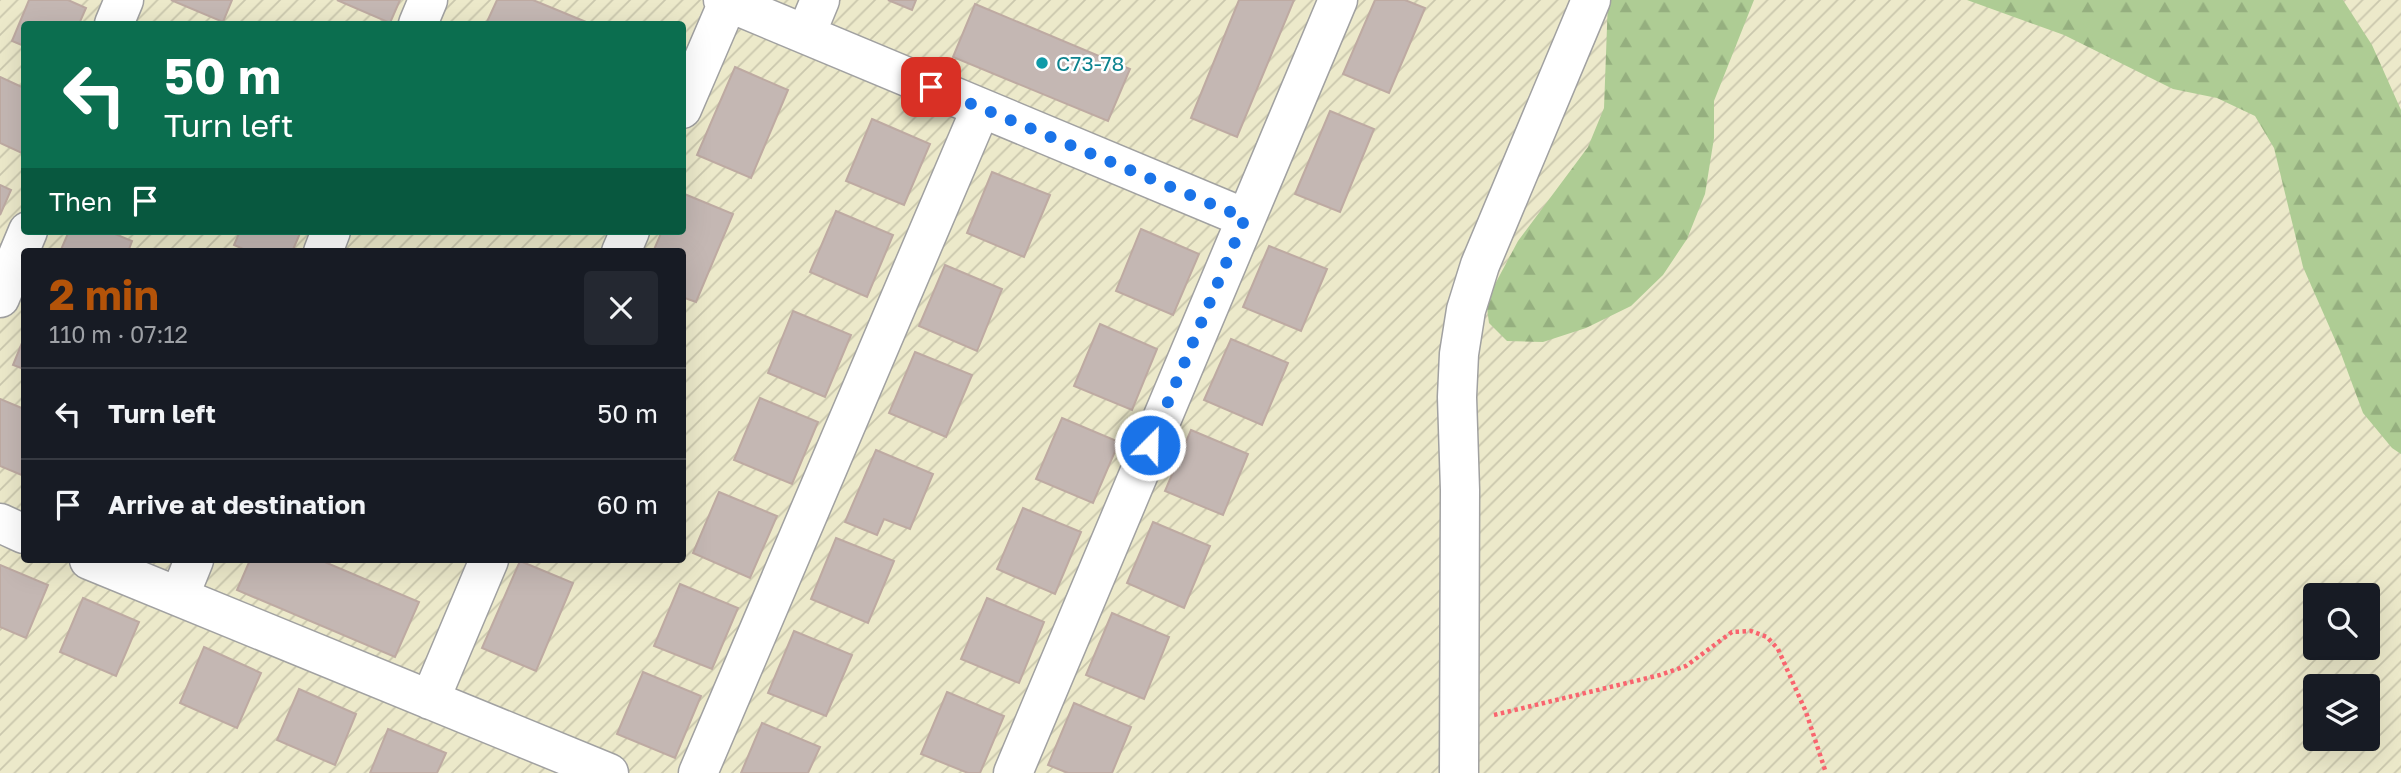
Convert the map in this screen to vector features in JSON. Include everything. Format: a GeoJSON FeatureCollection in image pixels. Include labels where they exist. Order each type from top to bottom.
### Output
{"type":"FeatureCollection","features":[{"type":"Feature","properties":{"kind":"street"},"geometry":{"type":"LineString","coordinates":[[115,21],[124,0]]}},
{"type":"Feature","properties":{"kind":"street"},"geometry":{"type":"LineString","coordinates":[[419,21],[428,0]]}},
{"type":"Feature","properties":{"kind":"street"},"geometry":{"type":"LineString","coordinates":[[1013,773],[1338,0]]}},
{"type":"Feature","properties":{"kind":"street"},"geometry":{"type":"LineString","coordinates":[[1460,773],[1460,490],[1457,397],[1461,332],[1480,265],[1591,0]]}},
{"type":"Feature","properties":{"kind":"street"},"geometry":{"type":"LineString","coordinates":[[686,99],[726,1],[813,17],[981,108],[1245,218]]}},
{"type":"Feature","properties":{"kind":"street"},"geometry":{"type":"LineString","coordinates":[[698,773],[981,108]]}},
{"type":"Feature","properties":{"kind":"street"},"geometry":{"type":"LineString","coordinates":[[0,298],[26,235]]}},
{"type":"Feature","properties":{"kind":"street"},"geometry":{"type":"LineString","coordinates":[[0,523],[21,533]]}},
{"type":"Feature","properties":{"kind":"street"},"geometry":{"type":"LineString","coordinates":[[96,563],[609,773]]}},
{"type":"Feature","properties":{"kind":"street"},"geometry":{"type":"LineString","coordinates":[[179,597],[193,563]]}},
{"type":"Feature","properties":{"kind":"street"},"geometry":{"type":"LineString","coordinates":[[430,700],[488,563]]}},
{"type":"Feature","properties":{"kind":"path"},"geometry":{"type":"LineString","coordinates":[[1461,722],[1660,675],[1686,666],[1732,632],[1751,631],[1767,637],[1779,649],[1826,773]]}},
{"type":"Feature","properties":{"kind":"shaded area"},"geometry":{"type":"Polygon","coordinates":[[[0,0],[2401,0],[2401,773],[0,773],[0,0]]]}},
{"type":"Feature","properties":{"kind":"green space"},"geometry":{"type":"Polygon","coordinates":[[[1608,0],[1754,0],[1714,101],[1714,138],[1705,194],[1687,239],[1663,275],[1631,306],[1586,328],[1543,342],[1507,341],[1489,323],[1486,301],[1518,241],[1588,147],[1604,108],[1608,0]]]}},
{"type":"Feature","properties":{"kind":"green space"},"geometry":{"type":"Polygon","coordinates":[[[1967,0],[2343,0],[2372,45],[2401,110],[2401,454],[2392,448],[2363,413],[2340,351],[2303,267],[2274,148],[2255,116],[2217,98],[2173,89],[2064,35],[1967,0]]]}},
{"type":"Feature","properties":{"kind":"building"},"geometry":{"type":"Polygon","coordinates":[[[29,0],[68,0],[86,8],[80,21],[21,21],[21,45],[12,41],[29,0]]]}},
{"type":"Feature","properties":{"kind":"building"},"geometry":{"type":"Polygon","coordinates":[[[171,0],[232,0],[223,21],[171,0]]]}},
{"type":"Feature","properties":{"kind":"building"},"geometry":{"type":"Polygon","coordinates":[[[337,0],[400,0],[391,21],[337,0]]]}},
{"type":"Feature","properties":{"kind":"building"},"geometry":{"type":"Polygon","coordinates":[[[497,0],[533,0],[584,21],[487,21],[497,0]]]}},
{"type":"Feature","properties":{"kind":"building"},"geometry":{"type":"Polygon","coordinates":[[[888,0],[916,0],[912,10],[888,0]]]}},
{"type":"Feature","properties":{"kind":"building"},"geometry":{"type":"Polygon","coordinates":[[[1239,0],[1294,0],[1237,137],[1191,118],[1239,0]]]}},
{"type":"Feature","properties":{"kind":"building"},"geometry":{"type":"Polygon","coordinates":[[[1375,0],[1405,0],[1425,8],[1389,93],[1343,74],[1375,0]]]}},
{"type":"Feature","properties":{"kind":"building","name":"C73-78"},"geometry":{"type":"Polygon","coordinates":[[[975,4],[1130,69],[1108,121],[953,57],[975,4]]]}},
{"type":"Feature","properties":{"kind":"building"},"geometry":{"type":"Polygon","coordinates":[[[735,67],[788,90],[751,178],[697,155],[735,67]]]}},
{"type":"Feature","properties":{"kind":"building"},"geometry":{"type":"Polygon","coordinates":[[[0,77],[21,87],[21,153],[0,143],[0,77]]]}},
{"type":"Feature","properties":{"kind":"building"},"geometry":{"type":"Polygon","coordinates":[[[1330,111],[1374,129],[1340,212],[1295,194],[1330,111]]]}},
{"type":"Feature","properties":{"kind":"building"},"geometry":{"type":"Polygon","coordinates":[[[872,119],[930,144],[904,205],[846,181],[872,119]]]}},
{"type":"Feature","properties":{"kind":"building"},"geometry":{"type":"Polygon","coordinates":[[[992,172],[1050,195],[1024,257],[967,233],[992,172]]]}},
{"type":"Feature","properties":{"kind":"building"},"geometry":{"type":"Polygon","coordinates":[[[0,185],[11,190],[0,215],[0,185]]]}},
{"type":"Feature","properties":{"kind":"building"},"geometry":{"type":"Polygon","coordinates":[[[686,195],[733,214],[696,302],[686,298],[686,248],[655,248],[660,235],[686,235],[686,195]]]}},
{"type":"Feature","properties":{"kind":"building"},"geometry":{"type":"Polygon","coordinates":[[[836,211],[893,235],[867,297],[810,272],[836,211]]]}},
{"type":"Feature","properties":{"kind":"building"},"geometry":{"type":"Polygon","coordinates":[[[1141,229],[1199,254],[1173,315],[1116,291],[1141,229]]]}},
{"type":"Feature","properties":{"kind":"building"},"geometry":{"type":"Polygon","coordinates":[[[67,235],[118,235],[132,241],[129,248],[62,248],[67,235]]]}},
{"type":"Feature","properties":{"kind":"building"},"geometry":{"type":"Polygon","coordinates":[[[238,235],[299,235],[294,248],[241,248],[234,245],[238,235]]]}},
{"type":"Feature","properties":{"kind":"building"},"geometry":{"type":"Polygon","coordinates":[[[1269,246],[1327,269],[1301,331],[1243,307],[1269,246]]]}},
{"type":"Feature","properties":{"kind":"building"},"geometry":{"type":"Polygon","coordinates":[[[945,265],[1002,289],[977,351],[919,326],[945,265]]]}},
{"type":"Feature","properties":{"kind":"building"},"geometry":{"type":"Polygon","coordinates":[[[793,311],[851,335],[825,397],[768,373],[793,311]]]}},
{"type":"Feature","properties":{"kind":"building"},"geometry":{"type":"Polygon","coordinates":[[[1100,324],[1157,349],[1132,410],[1074,386],[1100,324]]]}},
{"type":"Feature","properties":{"kind":"building"},"geometry":{"type":"Polygon","coordinates":[[[1231,339],[1288,363],[1262,425],[1204,400],[1231,339]]]}},
{"type":"Feature","properties":{"kind":"building"},"geometry":{"type":"Polygon","coordinates":[[[21,345],[21,368],[13,365],[21,345]]]}},
{"type":"Feature","properties":{"kind":"building"},"geometry":{"type":"Polygon","coordinates":[[[915,352],[972,375],[946,437],[889,413],[915,352]]]}},
{"type":"Feature","properties":{"kind":"building"},"geometry":{"type":"Polygon","coordinates":[[[760,398],[818,422],[792,484],[734,460],[760,398]]]}},
{"type":"Feature","properties":{"kind":"building"},"geometry":{"type":"Polygon","coordinates":[[[0,399],[21,408],[21,475],[0,466],[0,399]]]}},
{"type":"Feature","properties":{"kind":"building"},"geometry":{"type":"Polygon","coordinates":[[[1062,418],[1119,442],[1093,503],[1036,479],[1062,418]]]}},
{"type":"Feature","properties":{"kind":"building"},"geometry":{"type":"Polygon","coordinates":[[[1191,430],[1248,454],[1223,515],[1165,491],[1191,430]]]}},
{"type":"Feature","properties":{"kind":"building"},"geometry":{"type":"Polygon","coordinates":[[[876,450],[933,474],[910,529],[884,519],[877,535],[845,522],[876,450]]]}},
{"type":"Feature","properties":{"kind":"building"},"geometry":{"type":"Polygon","coordinates":[[[719,492],[777,516],[750,578],[693,553],[719,492]]]}},
{"type":"Feature","properties":{"kind":"building"},"geometry":{"type":"Polygon","coordinates":[[[1023,508],[1081,532],[1055,594],[997,569],[1023,508]]]}},
{"type":"Feature","properties":{"kind":"building"},"geometry":{"type":"Polygon","coordinates":[[[1153,522],[1210,546],[1184,608],[1127,583],[1153,522]]]}},
{"type":"Feature","properties":{"kind":"building"},"geometry":{"type":"Polygon","coordinates":[[[836,538],[894,561],[868,623],[811,599],[836,538]]]}},
{"type":"Feature","properties":{"kind":"building"},"geometry":{"type":"Polygon","coordinates":[[[249,563],[327,563],[419,602],[395,657],[237,590],[249,563]]]}},
{"type":"Feature","properties":{"kind":"building"},"geometry":{"type":"Polygon","coordinates":[[[519,563],[573,583],[536,671],[482,648],[519,563]]]}},
{"type":"Feature","properties":{"kind":"building"},"geometry":{"type":"Polygon","coordinates":[[[0,565],[48,585],[26,638],[0,627],[0,565]]]}},
{"type":"Feature","properties":{"kind":"building"},"geometry":{"type":"Polygon","coordinates":[[[680,584],[738,608],[712,669],[654,646],[680,584]]]}},
{"type":"Feature","properties":{"kind":"building"},"geometry":{"type":"Polygon","coordinates":[[[83,598],[139,622],[116,676],[60,652],[83,598]]]}},
{"type":"Feature","properties":{"kind":"building"},"geometry":{"type":"Polygon","coordinates":[[[987,598],[1044,622],[1019,683],[961,659],[987,598]]]}},
{"type":"Feature","properties":{"kind":"building"},"geometry":{"type":"Polygon","coordinates":[[[1112,613],[1169,637],[1144,699],[1086,675],[1112,613]]]}},
{"type":"Feature","properties":{"kind":"building"},"geometry":{"type":"Polygon","coordinates":[[[794,631],[852,655],[826,716],[768,693],[794,631]]]}},
{"type":"Feature","properties":{"kind":"building"},"geometry":{"type":"Polygon","coordinates":[[[204,647],[261,673],[237,728],[180,703],[204,647]]]}},
{"type":"Feature","properties":{"kind":"building"},"geometry":{"type":"Polygon","coordinates":[[[643,672],[701,696],[675,758],[617,734],[643,672]]]}},
{"type":"Feature","properties":{"kind":"building"},"geometry":{"type":"Polygon","coordinates":[[[299,689],[356,714],[335,765],[277,740],[299,689]]]}},
{"type":"Feature","properties":{"kind":"building"},"geometry":{"type":"Polygon","coordinates":[[[947,692],[1004,716],[980,773],[968,773],[921,754],[947,692]]]}},
{"type":"Feature","properties":{"kind":"building"},"geometry":{"type":"Polygon","coordinates":[[[1074,703],[1131,727],[1112,773],[1068,773],[1048,765],[1074,703]]]}},
{"type":"Feature","properties":{"kind":"building"},"geometry":{"type":"Polygon","coordinates":[[[762,723],[820,747],[808,773],[741,773],[762,723]]]}},
{"type":"Feature","properties":{"kind":"building"},"geometry":{"type":"Polygon","coordinates":[[[388,729],[446,753],[437,773],[370,773],[388,729]]]}},
{"type":"Feature","properties":{"kind":"place","name":"C73-78"},"geometry":{"type":"Point","coordinates":[1042,63]}},
{"type":"Feature","properties":{"kind":"route"},"geometry":{"type":"LineString","coordinates":[[931,87],[1245,218],[1150,445]]}}]}
